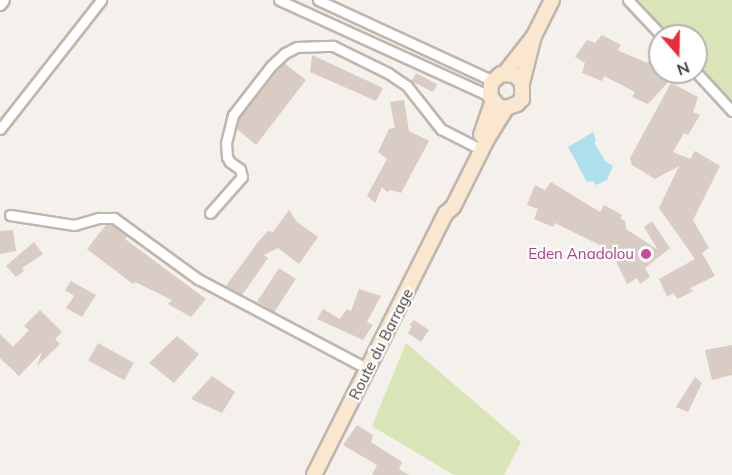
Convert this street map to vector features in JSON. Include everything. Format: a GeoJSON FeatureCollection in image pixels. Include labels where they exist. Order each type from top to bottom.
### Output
{"type":"FeatureCollection","features":[{"type":"Feature","properties":{"kind":"main road","name":"Route du Barrage"},"geometry":{"type":"LineString","coordinates":[[447,212],[453,207],[486,139],[506,108],[517,104],[522,99],[522,83],[534,36],[552,0]]}},
{"type":"Feature","properties":{"kind":"main road","name":"Route du Barrage"},"geometry":{"type":"LineString","coordinates":[[314,475],[447,212],[449,199],[475,146],[499,77],[534,36]]}},
{"type":"Feature","properties":{"kind":"main road"},"geometry":{"type":"LineString","coordinates":[[499,77],[515,75],[522,83]]}},
{"type":"Feature","properties":{"kind":"main road"},"geometry":{"type":"LineString","coordinates":[[491,98],[506,108]]}},
{"type":"Feature","properties":{"kind":"street"},"geometry":{"type":"LineString","coordinates":[[0,5],[4,0]]}},
{"type":"Feature","properties":{"kind":"street"},"geometry":{"type":"LineString","coordinates":[[0,129],[102,0]]}},
{"type":"Feature","properties":{"kind":"street"},"geometry":{"type":"LineString","coordinates":[[279,0],[491,98]]}},
{"type":"Feature","properties":{"kind":"street"},"geometry":{"type":"LineString","coordinates":[[318,0],[499,77]]}},
{"type":"Feature","properties":{"kind":"street"},"geometry":{"type":"LineString","coordinates":[[628,0],[651,24]]}},
{"type":"Feature","properties":{"kind":"street"},"geometry":{"type":"LineString","coordinates":[[210,213],[242,177],[240,170],[227,157],[226,143],[233,115],[271,66],[285,53],[297,47],[333,46],[388,73],[407,86],[441,129],[475,146]]}},
{"type":"Feature","properties":{"kind":"street"},"geometry":{"type":"LineString","coordinates":[[707,84],[732,111]]}},
{"type":"Feature","properties":{"kind":"street"},"geometry":{"type":"LineString","coordinates":[[10,215],[74,225],[99,218],[114,218],[198,279],[368,369]]}},
{"type":"Feature","properties":{"kind":"green space"},"geometry":{"type":"Polygon","coordinates":[[[631,0],[732,0],[732,105],[708,80],[708,24],[654,24],[631,0]]]}},
{"type":"Feature","properties":{"kind":"green space"},"geometry":{"type":"Polygon","coordinates":[[[406,343],[521,442],[504,475],[454,475],[372,426],[406,343]]]}},
{"type":"Feature","properties":{"kind":"water"},"geometry":{"type":"Polygon","coordinates":[[[593,132],[596,140],[594,142],[605,161],[613,166],[607,180],[596,185],[593,181],[587,182],[568,147],[593,132]]]}},
{"type":"Feature","properties":{"kind":"building"},"geometry":{"type":"Polygon","coordinates":[[[602,35],[621,45],[617,50],[647,63],[648,61],[648,84],[667,84],[648,104],[632,97],[635,92],[604,76],[602,81],[582,73],[585,63],[575,57],[587,40],[595,43],[602,35]]]}},
{"type":"Feature","properties":{"kind":"building"},"geometry":{"type":"Polygon","coordinates":[[[312,55],[383,88],[376,101],[310,72],[312,55]]]}},
{"type":"Feature","properties":{"kind":"building"},"geometry":{"type":"Polygon","coordinates":[[[284,63],[306,80],[256,145],[237,129],[239,119],[284,63]]]}},
{"type":"Feature","properties":{"kind":"building"},"geometry":{"type":"Polygon","coordinates":[[[416,73],[437,84],[433,92],[412,81],[416,73]]]}},
{"type":"Feature","properties":{"kind":"building"},"geometry":{"type":"Polygon","coordinates":[[[670,84],[698,97],[693,112],[700,115],[688,135],[684,133],[673,152],[690,159],[695,151],[720,166],[693,220],[709,248],[702,253],[715,276],[690,288],[693,291],[678,299],[673,293],[667,297],[659,279],[695,259],[659,208],[679,166],[655,179],[632,165],[630,158],[670,84]]]}},
{"type":"Feature","properties":{"kind":"building"},"geometry":{"type":"Polygon","coordinates":[[[404,100],[409,131],[429,141],[401,193],[391,190],[387,192],[382,187],[375,203],[367,196],[387,159],[378,152],[389,129],[395,128],[390,102],[404,100]]]}},
{"type":"Feature","properties":{"kind":"building"},"geometry":{"type":"Polygon","coordinates":[[[551,182],[600,212],[604,205],[622,215],[620,218],[625,221],[626,229],[658,250],[644,227],[652,221],[670,248],[645,268],[650,277],[640,284],[637,278],[627,284],[616,261],[622,256],[555,223],[553,227],[534,219],[538,209],[527,205],[535,185],[545,190],[551,182]]]}},
{"type":"Feature","properties":{"kind":"building"},"geometry":{"type":"Polygon","coordinates":[[[289,210],[297,222],[318,237],[299,264],[278,248],[264,255],[268,258],[242,295],[226,286],[258,242],[268,231],[273,232],[289,210]]]}},
{"type":"Feature","properties":{"kind":"building"},"geometry":{"type":"Polygon","coordinates":[[[106,225],[112,225],[127,236],[125,239],[206,299],[191,317],[168,304],[172,300],[135,282],[133,284],[87,249],[106,225]]]}},
{"type":"Feature","properties":{"kind":"building"},"geometry":{"type":"Polygon","coordinates":[[[13,230],[16,251],[0,254],[0,231],[13,230]]]}},
{"type":"Feature","properties":{"kind":"building"},"geometry":{"type":"Polygon","coordinates":[[[34,242],[43,254],[22,268],[24,271],[16,277],[6,266],[34,242]]]}},
{"type":"Feature","properties":{"kind":"building"},"geometry":{"type":"Polygon","coordinates":[[[279,268],[296,279],[274,312],[257,302],[279,268]]]}},
{"type":"Feature","properties":{"kind":"building"},"geometry":{"type":"Polygon","coordinates":[[[71,281],[96,295],[82,317],[66,308],[74,296],[65,290],[71,281]]]}},
{"type":"Feature","properties":{"kind":"building"},"geometry":{"type":"Polygon","coordinates":[[[359,289],[381,296],[367,322],[373,325],[363,340],[317,319],[323,309],[340,319],[347,309],[351,311],[359,289]]]}},
{"type":"Feature","properties":{"kind":"building"},"geometry":{"type":"Polygon","coordinates":[[[40,310],[62,332],[55,339],[60,344],[37,366],[42,352],[19,376],[0,358],[0,334],[13,347],[29,330],[24,326],[40,310]]]}},
{"type":"Feature","properties":{"kind":"building"},"geometry":{"type":"Polygon","coordinates":[[[414,320],[429,330],[421,342],[408,333],[412,326],[409,325],[414,320]]]}},
{"type":"Feature","properties":{"kind":"building"},"geometry":{"type":"Polygon","coordinates":[[[177,336],[199,354],[174,383],[149,363],[177,336]]]}},
{"type":"Feature","properties":{"kind":"building"},"geometry":{"type":"Polygon","coordinates":[[[98,343],[134,363],[124,380],[88,360],[98,343]]]}},
{"type":"Feature","properties":{"kind":"building"},"geometry":{"type":"Polygon","coordinates":[[[732,345],[732,375],[712,380],[705,350],[732,345]]]}},
{"type":"Feature","properties":{"kind":"building"},"geometry":{"type":"Polygon","coordinates":[[[212,376],[235,392],[222,413],[191,399],[212,376]]]}},
{"type":"Feature","properties":{"kind":"building"},"geometry":{"type":"Polygon","coordinates":[[[695,377],[702,383],[688,412],[676,407],[695,377]]]}},
{"type":"Feature","properties":{"kind":"building"},"geometry":{"type":"Polygon","coordinates":[[[357,425],[373,435],[371,442],[402,462],[399,469],[409,475],[372,475],[377,465],[343,445],[357,425]]]}},
{"type":"Feature","properties":{"kind":"place","name":"Eden Anadolou"},"geometry":{"type":"Point","coordinates":[646,254]}}]}
